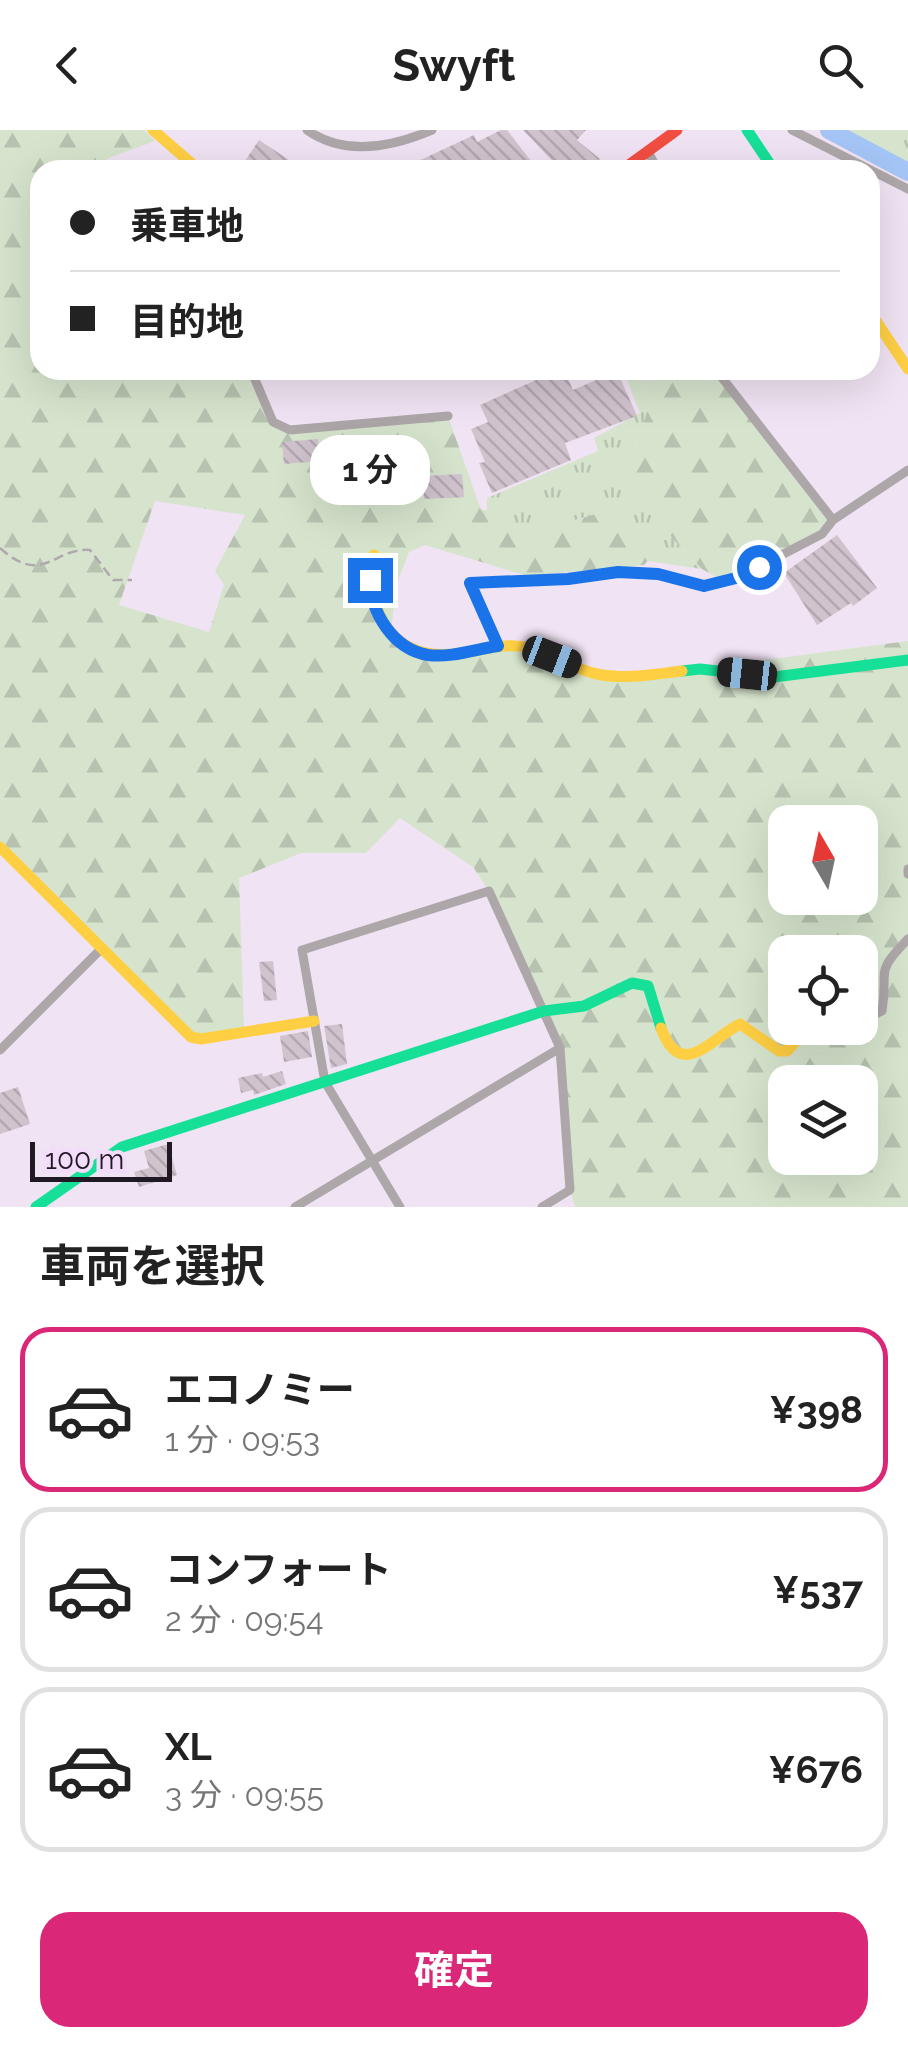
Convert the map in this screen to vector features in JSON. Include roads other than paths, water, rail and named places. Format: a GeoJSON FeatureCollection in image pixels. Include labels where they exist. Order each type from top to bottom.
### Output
{"type":"FeatureCollection","features":[{"type":"Feature","properties":{"kind":"street"},"geometry":{"type":"LineString","coordinates":[[152,130],[188,160]]}},
{"type":"Feature","properties":{"kind":"street"},"geometry":{"type":"LineString","coordinates":[[307,130],[365,149],[432,130]]}},
{"type":"Feature","properties":{"kind":"street"},"geometry":{"type":"LineString","coordinates":[[636,160],[677,130]]}},
{"type":"Feature","properties":{"kind":"street"},"geometry":{"type":"LineString","coordinates":[[747,130],[767,160]]}},
{"type":"Feature","properties":{"kind":"street"},"geometry":{"type":"LineString","coordinates":[[792,130],[850,160]]}},
{"type":"Feature","properties":{"kind":"street"},"geometry":{"type":"LineString","coordinates":[[648,152],[652,160]]}},
{"type":"Feature","properties":{"kind":"street"},"geometry":{"type":"LineString","coordinates":[[880,176],[908,190]]}},
{"type":"Feature","properties":{"kind":"street"},"geometry":{"type":"LineString","coordinates":[[880,327],[908,369]]}},
{"type":"Feature","properties":{"kind":"street"},"geometry":{"type":"LineString","coordinates":[[256,380],[272,422],[290,430],[448,416]]}},
{"type":"Feature","properties":{"kind":"street"},"geometry":{"type":"LineString","coordinates":[[724,380],[833,520]]}},
{"type":"Feature","properties":{"kind":"street"},"geometry":{"type":"LineString","coordinates":[[498,646],[470,583],[568,579],[618,572],[658,574],[704,586],[717,584],[822,534],[833,520],[908,470]]}},
{"type":"Feature","properties":{"kind":"street"},"geometry":{"type":"LineString","coordinates":[[374,555],[370,580],[376,613],[386,628],[412,649],[427,654],[526,647],[595,674],[620,677],[700,668],[774,677],[908,660]]}},
{"type":"Feature","properties":{"kind":"street"},"geometry":{"type":"LineString","coordinates":[[0,847],[5,862],[102,948],[190,1037],[201,1039],[314,1021]]}},
{"type":"Feature","properties":{"kind":"street"},"geometry":{"type":"LineString","coordinates":[[400,1207],[326,1082],[302,950],[489,891],[560,1048],[570,1190],[542,1207]]}},
{"type":"Feature","properties":{"kind":"street"},"geometry":{"type":"LineString","coordinates":[[878,1013],[882,1011],[882,972],[908,939]]}},
{"type":"Feature","properties":{"kind":"street"},"geometry":{"type":"LineString","coordinates":[[0,1050],[102,948]]}},
{"type":"Feature","properties":{"kind":"street"},"geometry":{"type":"LineString","coordinates":[[36,1207],[122,1147],[544,1011],[584,1006],[623,986],[640,983],[652,992],[669,1046],[680,1053],[696,1052],[740,1024],[768,1043]]}},
{"type":"Feature","properties":{"kind":"street"},"geometry":{"type":"LineString","coordinates":[[770,1045],[779,1051],[794,1045]]}},
{"type":"Feature","properties":{"kind":"street"},"geometry":{"type":"LineString","coordinates":[[295,1207],[560,1048]]}},
{"type":"Feature","properties":{"kind":"waterway"},"geometry":{"type":"LineString","coordinates":[[829,130],[908,172]]}}]}
